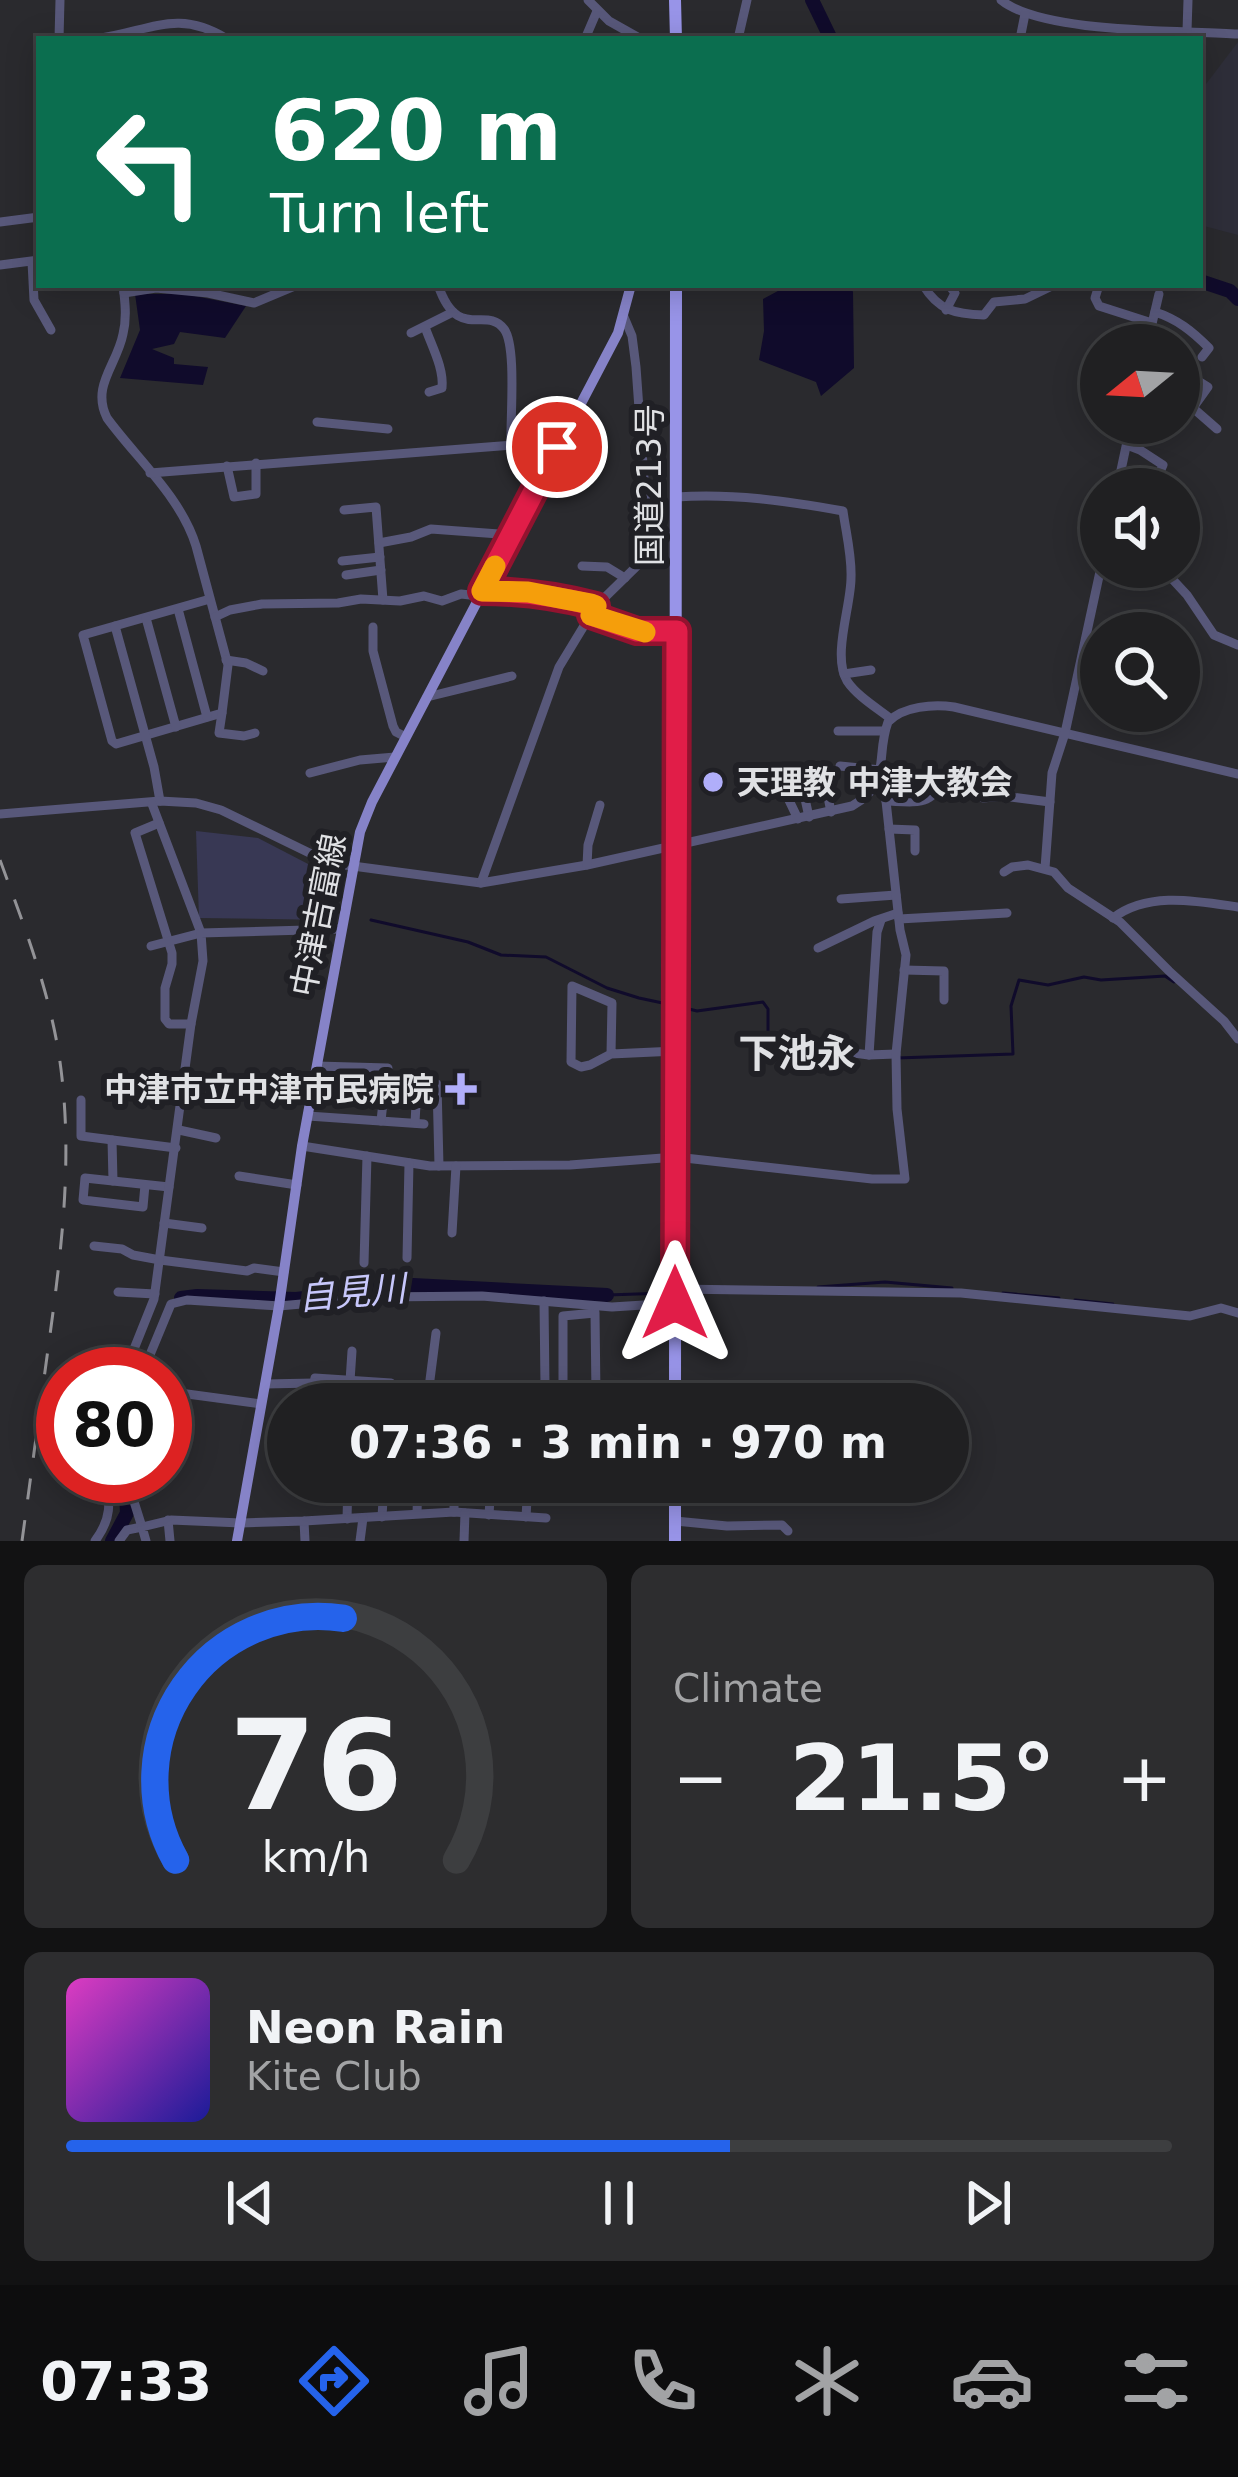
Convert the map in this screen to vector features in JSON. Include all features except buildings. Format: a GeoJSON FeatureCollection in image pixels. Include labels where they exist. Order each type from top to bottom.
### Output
{"type":"FeatureCollection","features":[{"type":"Feature","properties":{"kind":"highway"},"geometry":{"type":"LineString","coordinates":[[675,0],[676,36]]}},
{"type":"Feature","properties":{"kind":"highway","name":"国道213号"},"geometry":{"type":"LineString","coordinates":[[675,1383],[676,288]]}},
{"type":"Feature","properties":{"kind":"highway"},"geometry":{"type":"LineString","coordinates":[[675,1503],[675,1541]]}},
{"type":"Feature","properties":{"kind":"main road","name":"中津吉富線"},"geometry":{"type":"LineString","coordinates":[[237,1541],[340,929],[364,819],[624,317],[631,288]]}},
{"type":"Feature","properties":{"kind":"street"},"geometry":{"type":"LineString","coordinates":[[59,36],[60,0]]}},
{"type":"Feature","properties":{"kind":"street"},"geometry":{"type":"LineString","coordinates":[[587,0],[609,21],[636,36]]}},
{"type":"Feature","properties":{"kind":"street"},"geometry":{"type":"LineString","coordinates":[[739,36],[747,0]]}},
{"type":"Feature","properties":{"kind":"street"},"geometry":{"type":"LineString","coordinates":[[1001,0],[1025,14],[1081,24],[1238,34]]}},
{"type":"Feature","properties":{"kind":"street"},"geometry":{"type":"LineString","coordinates":[[1187,31],[1188,0]]}},
{"type":"Feature","properties":{"kind":"street"},"geometry":{"type":"LineString","coordinates":[[586,36],[597,10]]}},
{"type":"Feature","properties":{"kind":"street"},"geometry":{"type":"LineString","coordinates":[[1021,36],[1025,14]]}},
{"type":"Feature","properties":{"kind":"street"},"geometry":{"type":"LineString","coordinates":[[110,36],[183,22],[221,36]]}},
{"type":"Feature","properties":{"kind":"street"},"geometry":{"type":"LineString","coordinates":[[0,222],[36,217]]}},
{"type":"Feature","properties":{"kind":"street"},"geometry":{"type":"LineString","coordinates":[[0,265],[36,261],[34,300],[50,330]]}},
{"type":"Feature","properties":{"kind":"street"},"geometry":{"type":"LineString","coordinates":[[255,733],[219,733],[228,678],[226,660],[191,531],[107,418],[101,403],[102,385],[124,333],[123,289],[208,293],[248,303],[290,288]]}},
{"type":"Feature","properties":{"kind":"street"},"geometry":{"type":"LineString","coordinates":[[439,288],[443,300],[462,320],[482,320],[505,331],[513,375],[511,445]]}},
{"type":"Feature","properties":{"kind":"street"},"geometry":{"type":"LineString","coordinates":[[924,288],[946,310],[983,315],[994,302],[1025,299],[1048,288]]}},
{"type":"Feature","properties":{"kind":"street"},"geometry":{"type":"LineString","coordinates":[[946,310],[956,293],[952,288]]}},
{"type":"Feature","properties":{"kind":"street"},"geometry":{"type":"LineString","coordinates":[[1099,288],[1095,298],[1099,306],[1172,318],[1192,331],[1209,348],[1202,357]]}},
{"type":"Feature","properties":{"kind":"street"},"geometry":{"type":"LineString","coordinates":[[1152,324],[1159,294]]}},
{"type":"Feature","properties":{"kind":"street"},"geometry":{"type":"LineString","coordinates":[[411,333],[453,312]]}},
{"type":"Feature","properties":{"kind":"street"},"geometry":{"type":"LineString","coordinates":[[482,884],[562,661],[593,610],[646,556],[650,543],[636,367],[624,317]]}},
{"type":"Feature","properties":{"kind":"street"},"geometry":{"type":"LineString","coordinates":[[424,327],[444,384],[429,392]]}},
{"type":"Feature","properties":{"kind":"street"},"geometry":{"type":"LineString","coordinates":[[1200,415],[1217,429]]}},
{"type":"Feature","properties":{"kind":"street"},"geometry":{"type":"LineString","coordinates":[[317,422],[388,429]]}},
{"type":"Feature","properties":{"kind":"street"},"geometry":{"type":"LineString","coordinates":[[366,428],[367,455]]}},
{"type":"Feature","properties":{"kind":"street"},"geometry":{"type":"LineString","coordinates":[[150,473],[511,445],[557,447]]}},
{"type":"Feature","properties":{"kind":"street"},"geometry":{"type":"LineString","coordinates":[[1122,468],[1126,445],[1162,468]]}},
{"type":"Feature","properties":{"kind":"street"},"geometry":{"type":"LineString","coordinates":[[227,466],[234,497],[256,494],[256,463]]}},
{"type":"Feature","properties":{"kind":"street"},"geometry":{"type":"LineString","coordinates":[[676,497],[717,494],[843,511],[851,576],[841,655],[844,674],[857,692],[891,719]]}},
{"type":"Feature","properties":{"kind":"street"},"geometry":{"type":"LineString","coordinates":[[344,510],[376,507],[383,600]]}},
{"type":"Feature","properties":{"kind":"street"},"geometry":{"type":"LineString","coordinates":[[379,543],[431,530],[510,538]]}},
{"type":"Feature","properties":{"kind":"street"},"geometry":{"type":"LineString","coordinates":[[342,561],[380,557]]}},
{"type":"Feature","properties":{"kind":"street"},"geometry":{"type":"LineString","coordinates":[[582,566],[607,567],[625,578]]}},
{"type":"Feature","properties":{"kind":"street"},"geometry":{"type":"LineString","coordinates":[[346,574],[381,570]]}},
{"type":"Feature","properties":{"kind":"street"},"geometry":{"type":"LineString","coordinates":[[1045,868],[1052,773],[1096,588]]}},
{"type":"Feature","properties":{"kind":"street"},"geometry":{"type":"LineString","coordinates":[[1180,588],[1214,635],[1238,645]]}},
{"type":"Feature","properties":{"kind":"street"},"geometry":{"type":"LineString","coordinates":[[215,617],[262,604],[405,601],[424,596],[440,601],[461,594],[528,592],[593,610],[637,631],[677,631]]}},
{"type":"Feature","properties":{"kind":"street"},"geometry":{"type":"LineString","coordinates":[[210,599],[83,634],[112,742],[222,713]]}},
{"type":"Feature","properties":{"kind":"street"},"geometry":{"type":"LineString","coordinates":[[178,609],[207,717]]}},
{"type":"Feature","properties":{"kind":"street"},"geometry":{"type":"LineString","coordinates":[[146,618],[176,727]]}},
{"type":"Feature","properties":{"kind":"street"},"geometry":{"type":"LineString","coordinates":[[115,626],[154,767],[159,823],[201,933],[203,961],[155,1294],[136,1347]]}},
{"type":"Feature","properties":{"kind":"street"},"geometry":{"type":"LineString","coordinates":[[374,627],[374,654],[393,726],[406,737]]}},
{"type":"Feature","properties":{"kind":"street"},"geometry":{"type":"LineString","coordinates":[[226,660],[263,671]]}},
{"type":"Feature","properties":{"kind":"street"},"geometry":{"type":"LineString","coordinates":[[844,674],[871,670]]}},
{"type":"Feature","properties":{"kind":"street"},"geometry":{"type":"LineString","coordinates":[[427,697],[512,676]]}},
{"type":"Feature","properties":{"kind":"street"},"geometry":{"type":"LineString","coordinates":[[302,1146],[439,1166],[570,1165],[676,1157],[905,1179],[896,1054],[906,955],[880,773],[884,730],[891,719],[902,711],[944,706],[1238,774]]}},
{"type":"Feature","properties":{"kind":"street"},"geometry":{"type":"LineString","coordinates":[[838,731],[884,730]]}},
{"type":"Feature","properties":{"kind":"street"},"geometry":{"type":"LineString","coordinates":[[310,773],[373,757],[395,757]]}},
{"type":"Feature","properties":{"kind":"street"},"geometry":{"type":"LineString","coordinates":[[840,766],[880,773]]}},
{"type":"Feature","properties":{"kind":"street"},"geometry":{"type":"LineString","coordinates":[[774,770],[804,818]]}},
{"type":"Feature","properties":{"kind":"street"},"geometry":{"type":"LineString","coordinates":[[0,814],[200,803],[317,858],[482,884],[587,866],[852,806],[864,800],[880,773]]}},
{"type":"Feature","properties":{"kind":"street"},"geometry":{"type":"LineString","coordinates":[[886,801],[925,800],[939,784],[950,781],[983,798],[1050,802]]}},
{"type":"Feature","properties":{"kind":"street"},"geometry":{"type":"LineString","coordinates":[[825,782],[830,812]]}},
{"type":"Feature","properties":{"kind":"street"},"geometry":{"type":"LineString","coordinates":[[802,785],[804,818]]}},
{"type":"Feature","properties":{"kind":"street"},"geometry":{"type":"LineString","coordinates":[[587,866],[600,806]]}},
{"type":"Feature","properties":{"kind":"street"},"geometry":{"type":"LineString","coordinates":[[159,823],[135,832],[172,964],[165,988],[165,1019],[170,1024],[191,1024]]}},
{"type":"Feature","properties":{"kind":"street"},"geometry":{"type":"LineString","coordinates":[[889,829],[915,830],[915,851]]}},
{"type":"Feature","properties":{"kind":"street"},"geometry":{"type":"LineString","coordinates":[[1004,872],[1019,866],[1054,872],[1068,888],[1113,918],[1238,1039]]}},
{"type":"Feature","properties":{"kind":"street"},"geometry":{"type":"LineString","coordinates":[[841,898],[896,895]]}},
{"type":"Feature","properties":{"kind":"street"},"geometry":{"type":"LineString","coordinates":[[1113,918],[1134,906],[1172,899],[1238,907]]}},
{"type":"Feature","properties":{"kind":"street"},"geometry":{"type":"LineString","coordinates":[[818,948],[898,916],[1006,913]]}},
{"type":"Feature","properties":{"kind":"street"},"geometry":{"type":"LineString","coordinates":[[869,1055],[881,920]]}},
{"type":"Feature","properties":{"kind":"street"},"geometry":{"type":"LineString","coordinates":[[152,946],[201,933],[340,929]]}},
{"type":"Feature","properties":{"kind":"street"},"geometry":{"type":"LineString","coordinates":[[904,970],[944,971],[944,1000]]}},
{"type":"Feature","properties":{"kind":"street"},"geometry":{"type":"LineString","coordinates":[[611,1054],[612,1003],[572,986],[571,1062],[580,1067],[611,1054],[676,1051]]}},
{"type":"Feature","properties":{"kind":"street"},"geometry":{"type":"LineString","coordinates":[[808,1047],[896,1054]]}},
{"type":"Feature","properties":{"kind":"street"},"geometry":{"type":"LineString","coordinates":[[316,1066],[388,1068]]}},
{"type":"Feature","properties":{"kind":"street"},"geometry":{"type":"LineString","coordinates":[[437,1084],[439,1166]]}},
{"type":"Feature","properties":{"kind":"street"},"geometry":{"type":"LineString","coordinates":[[81,1100],[81,1136],[176,1148]]}},
{"type":"Feature","properties":{"kind":"street"},"geometry":{"type":"LineString","coordinates":[[349,1119],[350,1101]]}},
{"type":"Feature","properties":{"kind":"street"},"geometry":{"type":"LineString","coordinates":[[381,1121],[383,1102]]}},
{"type":"Feature","properties":{"kind":"street"},"geometry":{"type":"LineString","coordinates":[[308,1116],[419,1123],[416,1104]]}},
{"type":"Feature","properties":{"kind":"street"},"geometry":{"type":"LineString","coordinates":[[132,1125],[132,1142]]}},
{"type":"Feature","properties":{"kind":"street"},"geometry":{"type":"LineString","coordinates":[[178,1130],[216,1138]]}},
{"type":"Feature","properties":{"kind":"street"},"geometry":{"type":"LineString","coordinates":[[112,1140],[113,1181]]}},
{"type":"Feature","properties":{"kind":"street"},"geometry":{"type":"LineString","coordinates":[[364,1263],[367,1156]]}},
{"type":"Feature","properties":{"kind":"street"},"geometry":{"type":"LineString","coordinates":[[407,1258],[409,1162]]}},
{"type":"Feature","properties":{"kind":"street"},"geometry":{"type":"LineString","coordinates":[[452,1233],[455,1166]]}},
{"type":"Feature","properties":{"kind":"street"},"geometry":{"type":"LineString","coordinates":[[239,1176],[297,1185]]}},
{"type":"Feature","properties":{"kind":"street"},"geometry":{"type":"LineString","coordinates":[[145,1185],[143,1207],[83,1200],[85,1178],[170,1187]]}},
{"type":"Feature","properties":{"kind":"street"},"geometry":{"type":"LineString","coordinates":[[164,1223],[202,1228]]}},
{"type":"Feature","properties":{"kind":"street"},"geometry":{"type":"LineString","coordinates":[[94,1246],[160,1260],[284,1272]]}},
{"type":"Feature","properties":{"kind":"street"},"geometry":{"type":"LineString","coordinates":[[118,1292],[155,1294]]}},
{"type":"Feature","properties":{"kind":"street"},"geometry":{"type":"LineString","coordinates":[[594,1309],[596,1396],[567,1400],[563,1396],[562,1316],[594,1309],[675,1296],[961,1293],[1190,1316],[1221,1308],[1238,1313]]}},
{"type":"Feature","properties":{"kind":"street"},"geometry":{"type":"LineString","coordinates":[[153,1347],[171,1304],[187,1300],[279,1306],[380,1297],[482,1296],[594,1309]]}},
{"type":"Feature","properties":{"kind":"street"},"geometry":{"type":"LineString","coordinates":[[544,1301],[545,1383]]}},
{"type":"Feature","properties":{"kind":"street"},"geometry":{"type":"LineString","coordinates":[[430,1383],[436,1333]]}},
{"type":"Feature","properties":{"kind":"street"},"geometry":{"type":"LineString","coordinates":[[350,1381],[352,1351]]}},
{"type":"Feature","properties":{"kind":"street"},"geometry":{"type":"LineString","coordinates":[[314,1383],[315,1378],[391,1383]]}},
{"type":"Feature","properties":{"kind":"street"},"geometry":{"type":"LineString","coordinates":[[192,1395],[262,1404]]}},
{"type":"Feature","properties":{"kind":"street"},"geometry":{"type":"LineString","coordinates":[[95,1541],[106,1526],[110,1503]]}},
{"type":"Feature","properties":{"kind":"street"},"geometry":{"type":"LineString","coordinates":[[134,1503],[146,1541]]}},
{"type":"Feature","properties":{"kind":"street"},"geometry":{"type":"LineString","coordinates":[[346,1519],[347,1503]]}},
{"type":"Feature","properties":{"kind":"street"},"geometry":{"type":"LineString","coordinates":[[382,1516],[383,1503]]}},
{"type":"Feature","properties":{"kind":"street"},"geometry":{"type":"LineString","coordinates":[[417,1503],[417,1513]]}},
{"type":"Feature","properties":{"kind":"street"},"geometry":{"type":"LineString","coordinates":[[457,1503],[464,1541]]}},
{"type":"Feature","properties":{"kind":"street"},"geometry":{"type":"LineString","coordinates":[[489,1503],[489,1515]]}},
{"type":"Feature","properties":{"kind":"street"},"geometry":{"type":"LineString","coordinates":[[526,1517],[527,1503]]}},
{"type":"Feature","properties":{"kind":"street"},"geometry":{"type":"LineString","coordinates":[[119,1541],[128,1530],[168,1520],[241,1523],[417,1513],[546,1518]]}},
{"type":"Feature","properties":{"kind":"street"},"geometry":{"type":"LineString","coordinates":[[360,1541],[363,1518]]}},
{"type":"Feature","properties":{"kind":"street"},"geometry":{"type":"LineString","coordinates":[[168,1520],[170,1541]]}},
{"type":"Feature","properties":{"kind":"street"},"geometry":{"type":"LineString","coordinates":[[304,1521],[305,1541]]}},
{"type":"Feature","properties":{"kind":"street"},"geometry":{"type":"LineString","coordinates":[[675,1521],[782,1525],[788,1531]]}},
{"type":"Feature","properties":{"kind":"shaded area"},"geometry":{"type":"Polygon","coordinates":[[[1238,42],[1238,235],[1203,226],[1203,88],[1238,42]]]}},
{"type":"Feature","properties":{"kind":"shaded area"},"geometry":{"type":"Polygon","coordinates":[[[783,288],[851,288],[854,368],[821,396],[816,382],[759,360],[763,299],[783,288]]]}},
{"type":"Feature","properties":{"kind":"shaded area"},"geometry":{"type":"Polygon","coordinates":[[[135,294],[184,294],[246,306],[225,338],[180,332],[174,344],[152,349],[174,358],[174,364],[208,367],[203,385],[120,378],[140,330],[135,294]]]}},
{"type":"Feature","properties":{"kind":"shaded area"},"geometry":{"type":"Polygon","coordinates":[[[196,831],[258,838],[337,879],[330,920],[199,918],[196,831]]]}},
{"type":"Feature","properties":{"kind":"waterway"},"geometry":{"type":"LineString","coordinates":[[812,0],[830,36]]}},
{"type":"Feature","properties":{"kind":"waterway"},"geometry":{"type":"LineString","coordinates":[[1203,282],[1230,291],[1238,299]]}},
{"type":"Feature","properties":{"kind":"waterway"},"geometry":{"type":"LineString","coordinates":[[371,920],[468,942],[501,955],[546,957],[607,988],[672,1005]]}},
{"type":"Feature","properties":{"kind":"waterway"},"geometry":{"type":"LineString","coordinates":[[897,1058],[1013,1054],[1011,1006],[1019,980],[1048,985],[1084,977],[1165,976],[1174,982]]}},
{"type":"Feature","properties":{"kind":"waterway"},"geometry":{"type":"LineString","coordinates":[[681,1007],[697,1011],[763,1002],[768,1009],[771,1054],[810,1051]]}},
{"type":"Feature","properties":{"kind":"waterway"},"geometry":{"type":"LineString","coordinates":[[818,1287],[885,1282],[952,1288]]}},
{"type":"Feature","properties":{"kind":"waterway","name":"自見川"},"geometry":{"type":"LineString","coordinates":[[181,1298],[296,1299],[413,1285],[607,1295]]}},
{"type":"Feature","properties":{"kind":"waterway"},"geometry":{"type":"LineString","coordinates":[[607,1295],[667,1293]]}},
{"type":"Feature","properties":{"kind":"waterway"},"geometry":{"type":"LineString","coordinates":[[1003,1293],[1059,1298]]}},
{"type":"Feature","properties":{"kind":"waterway"},"geometry":{"type":"LineString","coordinates":[[1075,1300],[1113,1304]]}},
{"type":"Feature","properties":{"kind":"waterway","name":"自見川"},"geometry":{"type":"LineString","coordinates":[[112,1541],[127,1513],[126,1503]]}},
{"type":"Feature","properties":{"kind":"railway"},"geometry":{"type":"LineString","coordinates":[[0,860],[46,994],[65,1111],[61,1243],[22,1541]]}},
{"type":"Feature","properties":{"kind":"slow traffic"},"geometry":{"type":"LineString","coordinates":[[495,566],[482,591],[528,592],[591,604],[596,606],[591,615],[645,632]]}},
{"type":"Feature","properties":{"kind":"place","name":"天理教 中津大教会"},"geometry":{"type":"Point","coordinates":[713,782]}},
{"type":"Feature","properties":{"kind":"place","name":"中津市立中津市民病院"},"geometry":{"type":"Point","coordinates":[461,1089]}},
{"type":"Feature","properties":{"kind":"district","name":"下池永"},"geometry":{"type":"Point","coordinates":[797,1053]}},
{"type":"Feature","properties":{"kind":"route"},"geometry":{"type":"LineString","coordinates":[[557,447],[482,591],[517,591],[575,601],[596,606],[591,615],[631,629],[677,631],[675,1303]]}}]}
